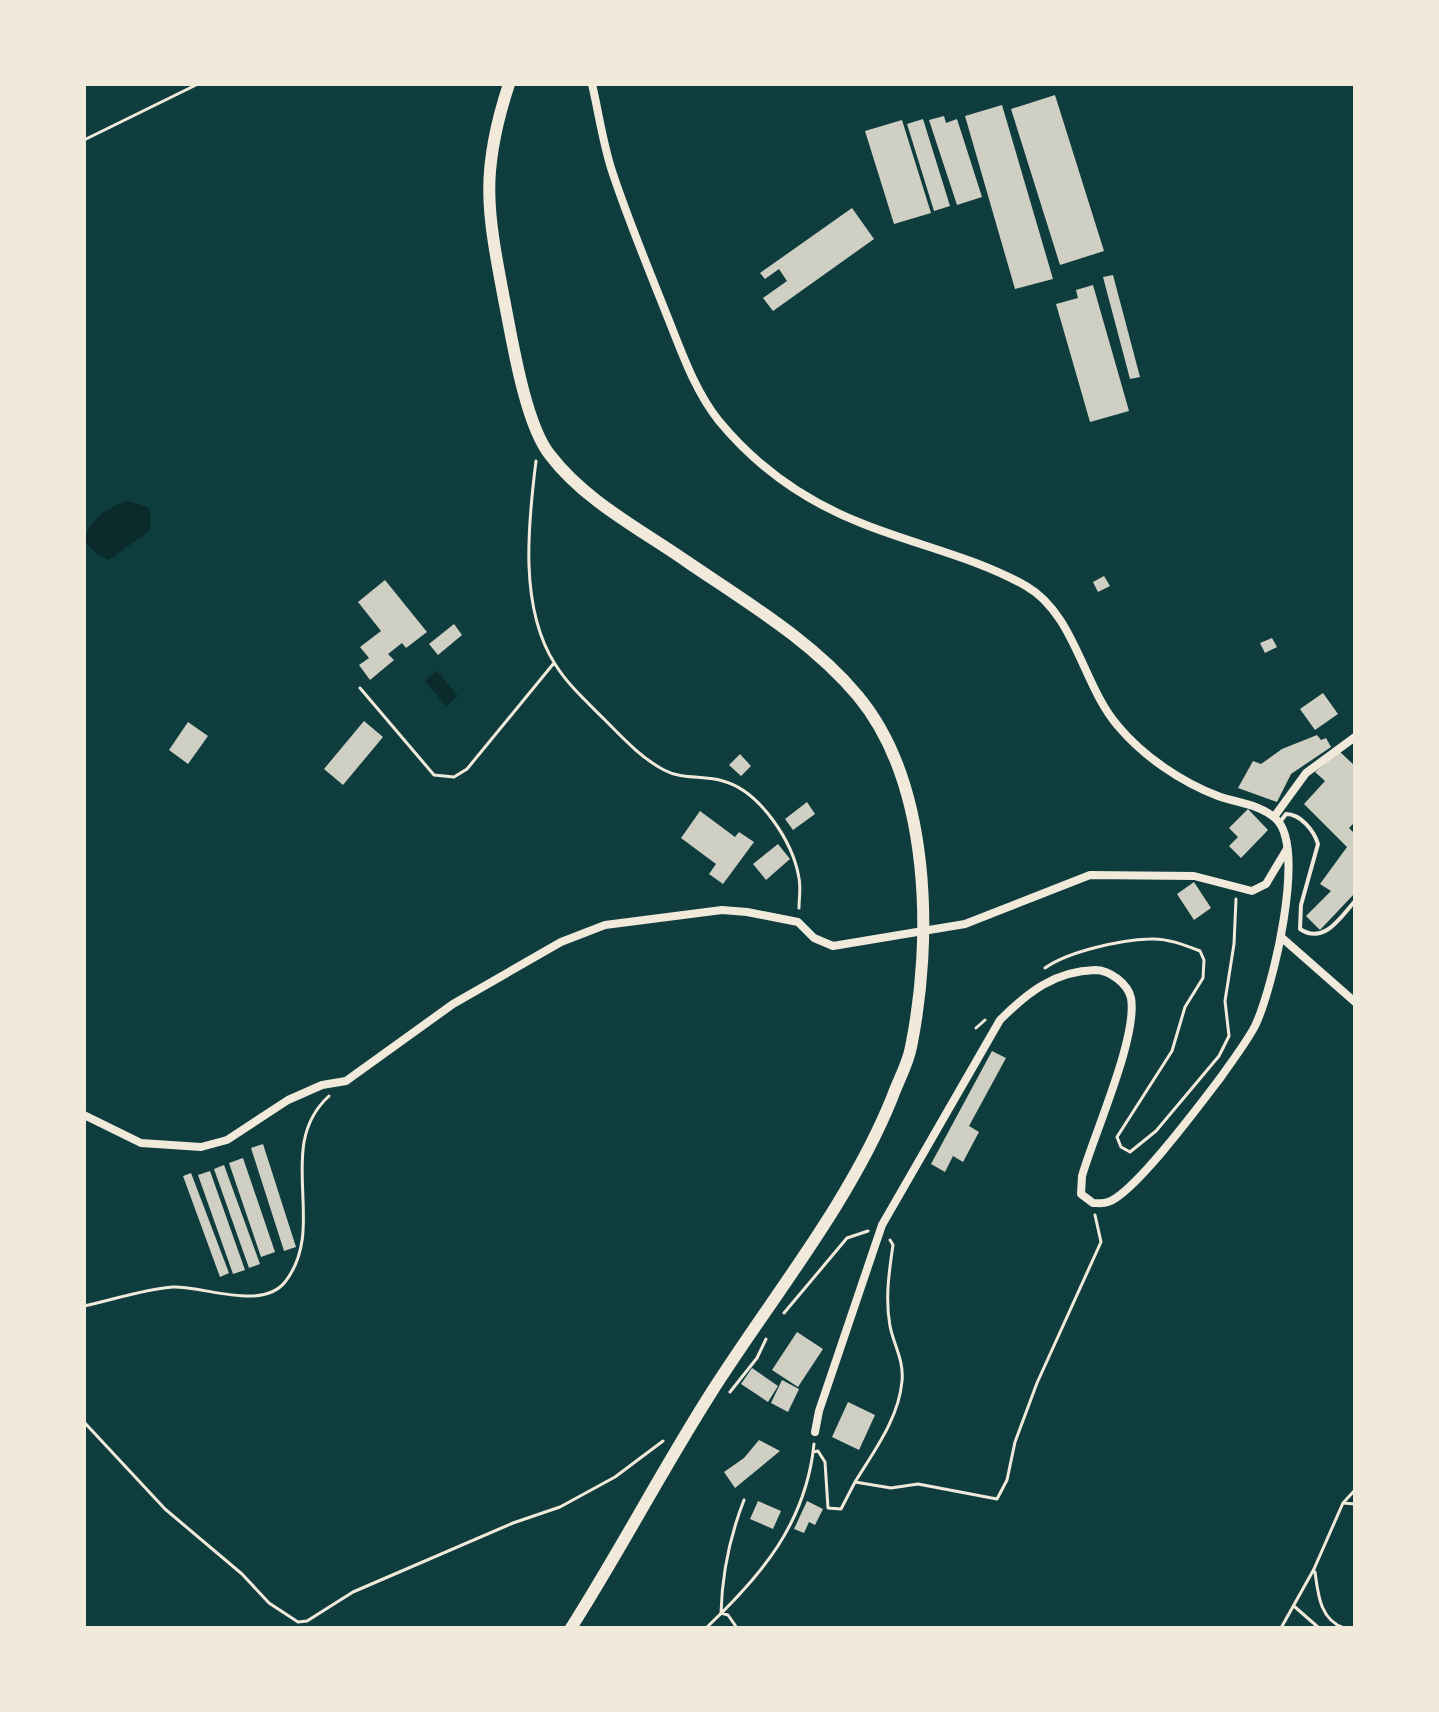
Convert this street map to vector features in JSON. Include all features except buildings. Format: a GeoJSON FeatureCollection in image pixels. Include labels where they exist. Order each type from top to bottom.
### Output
{"type":"FeatureCollection","features":[{"type":"Feature","properties":{"kind":"main road"},"geometry":{"type":"LineString","coordinates":[[509,84],[492,135],[487,182],[489,217],[513,342],[541,442],[581,489],[795,635],[859,697],[878,726],[907,788],[918,855],[923,932],[911,1051],[880,1126],[843,1191],[697,1416],[571,1628]]}},
{"type":"Feature","properties":{"kind":"street"},"geometry":{"type":"LineString","coordinates":[[592,84],[612,171],[693,378],[716,417],[745,450],[807,497],[859,522],[968,560],[1027,587],[1044,599],[1060,622],[1102,705],[1119,728],[1161,766],[1216,795],[1258,808],[1277,820],[1287,848],[1288,892],[1281,937],[1255,1025],[1220,1078],[1154,1160],[1122,1193],[1108,1202],[1093,1203],[1081,1194],[1082,1176],[1130,1019],[1131,997],[1121,981],[1100,970],[1067,972],[1026,994],[1000,1020],[882,1225],[819,1411],[815,1432]]}},
{"type":"Feature","properties":{"kind":"street"},"geometry":{"type":"LineString","coordinates":[[1277,820],[1306,773],[1355,737]]}},
{"type":"Feature","properties":{"kind":"street"},"geometry":{"type":"LineString","coordinates":[[84,1115],[141,1143],[201,1147],[227,1140],[288,1100],[322,1085],[346,1081],[453,1004],[561,942],[605,925],[722,910],[798,922],[814,938],[833,946],[965,924],[1090,875],[1163,873],[1194,876],[1252,891],[1266,884],[1287,848]]}},
{"type":"Feature","properties":{"kind":"street"},"geometry":{"type":"LineString","coordinates":[[1281,937],[1355,1002]]}},
{"type":"Feature","properties":{"kind":"lane"},"geometry":{"type":"LineString","coordinates":[[1277,820],[1286,814],[1299,817],[1316,836],[1318,844],[1301,905],[1300,929],[1317,935],[1326,933],[1355,901]]}},
{"type":"Feature","properties":{"kind":"path"},"geometry":{"type":"LineString","coordinates":[[84,140],[198,84]]}},
{"type":"Feature","properties":{"kind":"path"},"geometry":{"type":"LineString","coordinates":[[541,442],[530,509],[531,589],[538,629],[554,663],[572,687],[645,757],[679,776],[711,778],[741,788],[764,812],[783,833],[799,878],[798,922]]}},
{"type":"Feature","properties":{"kind":"path"},"geometry":{"type":"LineString","coordinates":[[360,688],[434,775],[454,777],[467,769],[554,663]]}},
{"type":"Feature","properties":{"kind":"path"},"geometry":{"type":"LineString","coordinates":[[1037,974],[1058,959],[1150,939],[1200,951],[1204,960],[1203,978],[1185,1007],[1172,1051],[1117,1137],[1121,1147],[1130,1152],[1139,1148],[1191,1090],[1219,1056],[1229,1036],[1225,1001],[1234,944],[1236,887]]}},
{"type":"Feature","properties":{"kind":"path"},"geometry":{"type":"LineString","coordinates":[[976,1028],[986,1019]]}},
{"type":"Feature","properties":{"kind":"path"},"geometry":{"type":"LineString","coordinates":[[84,1306],[174,1287],[249,1297],[281,1287],[295,1269],[305,1240],[301,1154],[305,1127],[318,1106],[346,1081]]}},
{"type":"Feature","properties":{"kind":"path"},"geometry":{"type":"LineString","coordinates":[[855,1482],[891,1488],[918,1484],[997,1499],[1007,1480],[1015,1442],[1037,1383],[1101,1242],[1093,1203]]}},
{"type":"Feature","properties":{"kind":"path"},"geometry":{"type":"LineString","coordinates":[[780,1317],[847,1238],[882,1225],[893,1245],[887,1284],[889,1324],[901,1356],[902,1381],[893,1418],[841,1509],[828,1508],[825,1462],[818,1451],[813,1452]]}},
{"type":"Feature","properties":{"kind":"path"},"geometry":{"type":"LineString","coordinates":[[728,1394],[757,1358],[769,1333]]}},
{"type":"Feature","properties":{"kind":"path"},"geometry":{"type":"LineString","coordinates":[[84,1422],[165,1509],[211,1546],[269,1603],[298,1622],[307,1621],[353,1592],[513,1523],[560,1507],[615,1477],[667,1439]]}},
{"type":"Feature","properties":{"kind":"path"},"geometry":{"type":"LineString","coordinates":[[706,1628],[760,1574],[791,1527],[804,1496],[815,1432]]}},
{"type":"Feature","properties":{"kind":"path"},"geometry":{"type":"LineString","coordinates":[[1281,1628],[1314,1569],[1343,1503],[1355,1490]]}},
{"type":"Feature","properties":{"kind":"path"},"geometry":{"type":"LineString","coordinates":[[721,1613],[722,1584],[734,1524],[744,1500]]}},
{"type":"Feature","properties":{"kind":"path"},"geometry":{"type":"LineString","coordinates":[[1343,1503],[1355,1504]]}},
{"type":"Feature","properties":{"kind":"path"},"geometry":{"type":"LineString","coordinates":[[1314,1569],[1320,1603],[1333,1624],[1344,1628]]}},
{"type":"Feature","properties":{"kind":"path"},"geometry":{"type":"LineString","coordinates":[[1295,1607],[1319,1628]]}},
{"type":"Feature","properties":{"kind":"path"},"geometry":{"type":"LineString","coordinates":[[721,1613],[728,1615],[737,1628]]}},
{"type":"Feature","properties":{"kind":"water"},"geometry":{"type":"Polygon","coordinates":[[[127,501],[148,507],[150,530],[109,560],[85,542],[86,534],[99,516],[127,501]]]}},
{"type":"Feature","properties":{"kind":"water"},"geometry":{"type":"Polygon","coordinates":[[[437,671],[458,696],[446,706],[425,681],[437,671]]]}}]}
